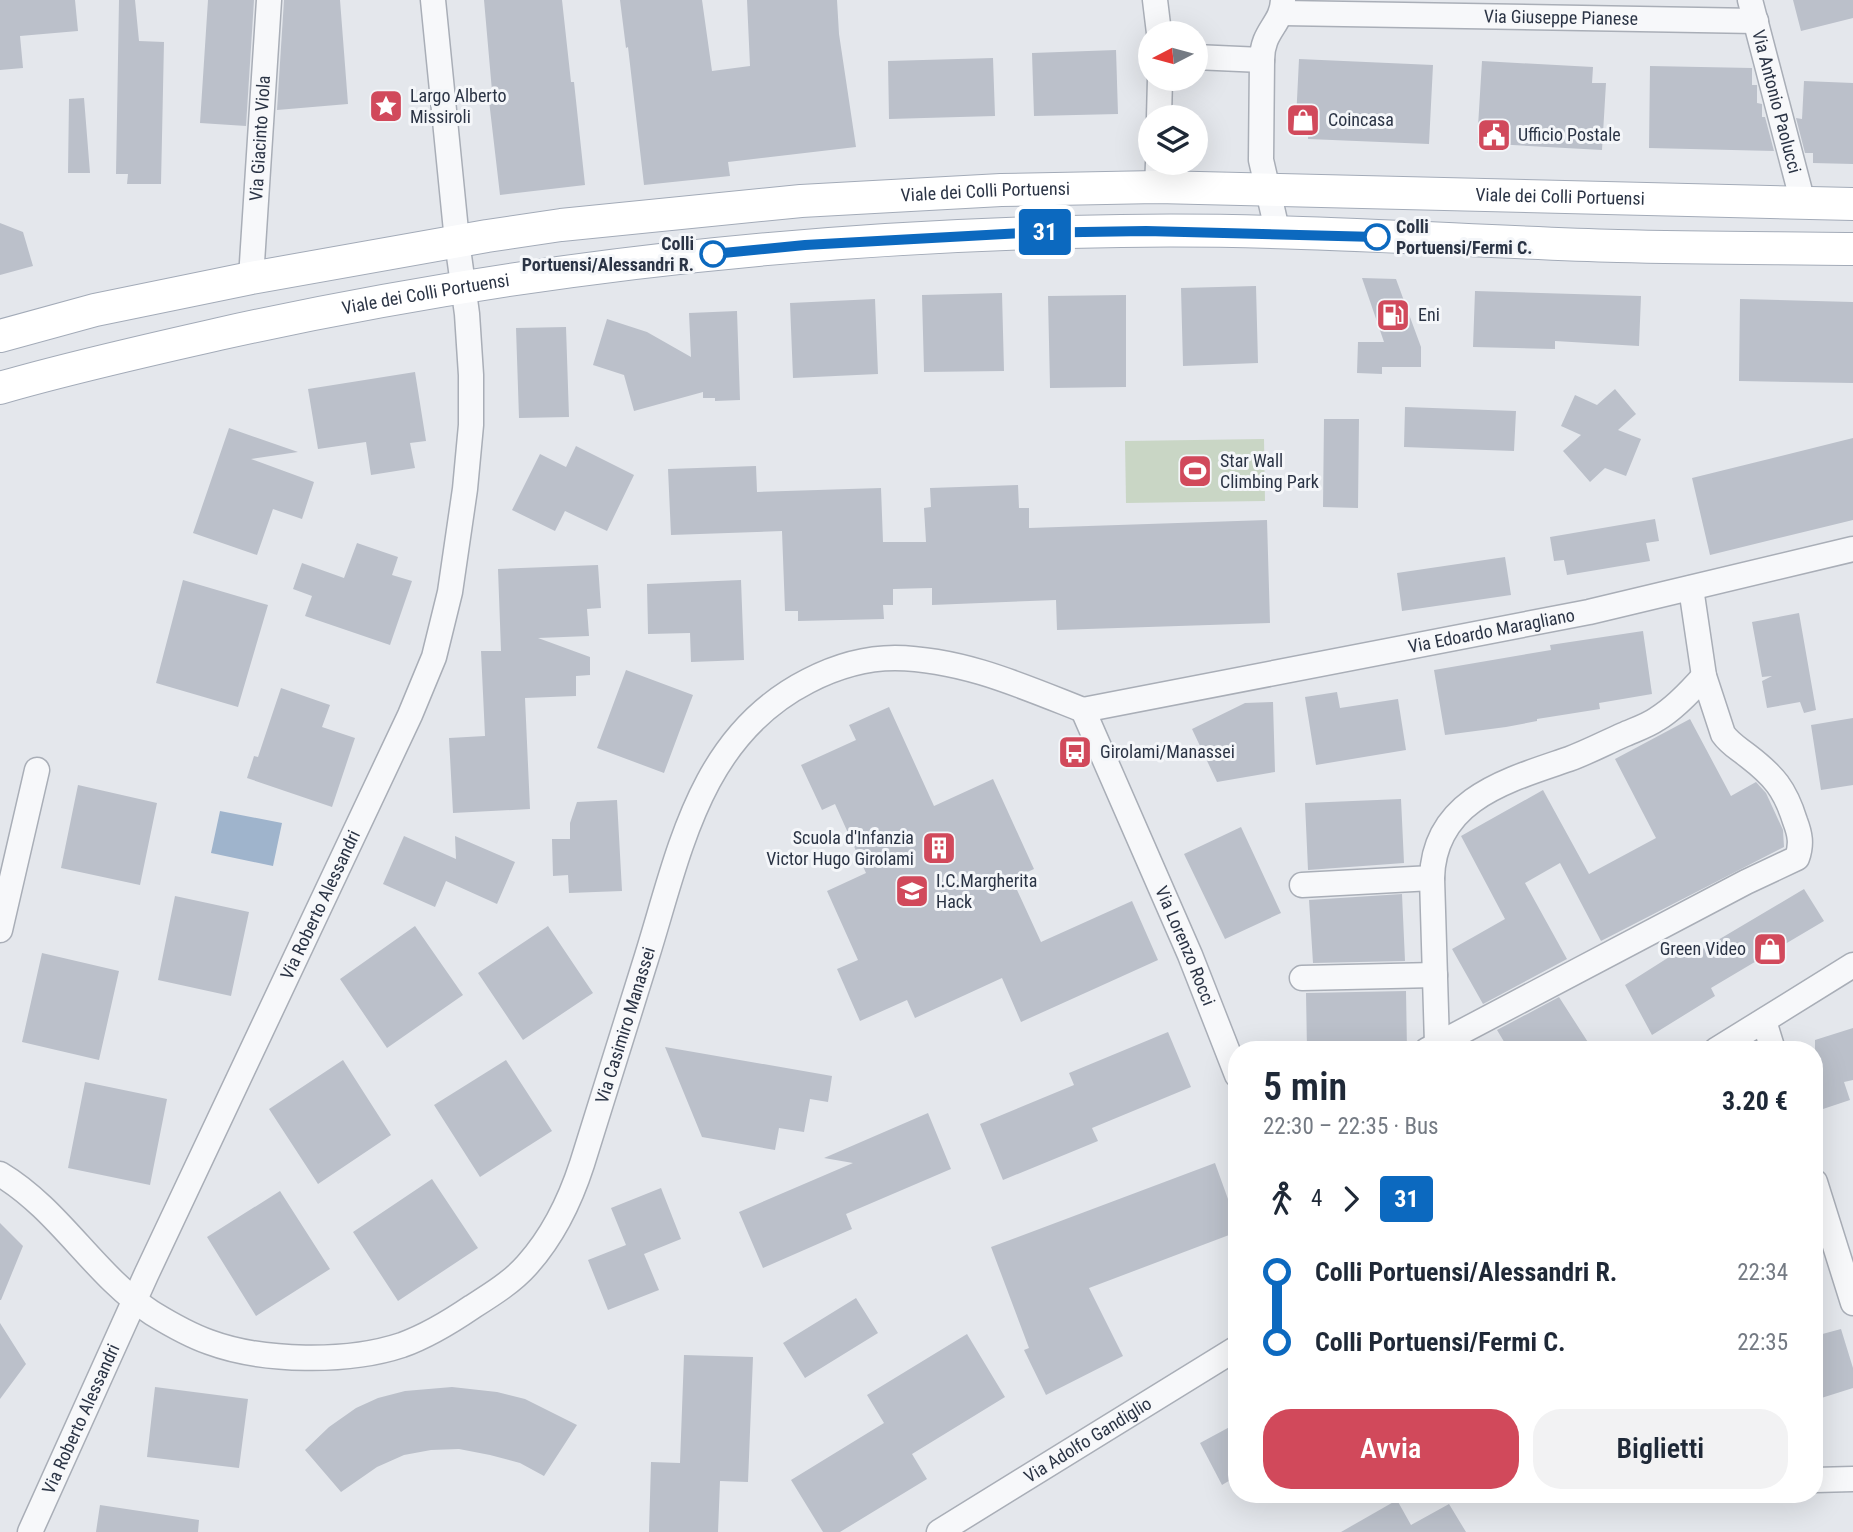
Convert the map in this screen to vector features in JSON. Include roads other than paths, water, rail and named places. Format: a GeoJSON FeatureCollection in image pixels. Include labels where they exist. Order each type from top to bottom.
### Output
{"type":"FeatureCollection","features":[{"type":"Feature","properties":{"kind":"main road","name":"Viale dei Colli Portuensi"},"geometry":{"type":"LineString","coordinates":[[0,336],[95,310],[251,278],[561,225],[801,201],[1001,190],[1158,175],[1267,188],[1853,204]]}},
{"type":"Feature","properties":{"kind":"main road","name":"Viale dei Colli Portuensi"},"geometry":{"type":"LineString","coordinates":[[0,388],[106,359],[312,314],[464,286],[725,252],[850,242],[1022,233],[1128,231],[1617,246],[1853,249]]}},
{"type":"Feature","properties":{"kind":"street","name":"Via Giacinto Viola"},"geometry":{"type":"LineString","coordinates":[[251,278],[269,0]]}},
{"type":"Feature","properties":{"kind":"street","name":"Via Roberto Alessandri"},"geometry":{"type":"LineString","coordinates":[[30,1532],[135,1301],[405,727],[434,657],[453,572],[469,446],[471,376],[433,0]]}},
{"type":"Feature","properties":{"kind":"street"},"geometry":{"type":"LineString","coordinates":[[1155,0],[1158,21]]}},
{"type":"Feature","properties":{"kind":"street","name":"Via Giuseppe Pianese"},"geometry":{"type":"LineString","coordinates":[[1267,188],[1261,160],[1262,60],[1265,40],[1283,7],[1753,11]]}},
{"type":"Feature","properties":{"kind":"street","name":"Via Antonio Paolucci"},"geometry":{"type":"LineString","coordinates":[[1753,11],[1802,203]]}},
{"type":"Feature","properties":{"kind":"street"},"geometry":{"type":"LineString","coordinates":[[1208,58],[1262,60]]}},
{"type":"Feature","properties":{"kind":"street"},"geometry":{"type":"LineString","coordinates":[[1267,188],[1278,234]]}},
{"type":"Feature","properties":{"kind":"street","name":"Via Edoardo Maragliano"},"geometry":{"type":"LineString","coordinates":[[1083,710],[1589,612],[1853,549]]}},
{"type":"Feature","properties":{"kind":"street"},"geometry":{"type":"LineString","coordinates":[[1444,1041],[1797,858],[1800,836],[1788,796],[1770,775],[1728,742],[1723,734],[1704,677],[1691,588]]}},
{"type":"Feature","properties":{"kind":"street","name":"Via Casimiro Manassei"},"geometry":{"type":"LineString","coordinates":[[0,1174],[42,1206],[115,1284],[135,1301],[206,1341],[237,1350],[324,1357],[374,1352],[402,1345],[454,1319],[503,1286],[526,1266],[542,1246],[568,1202],[690,822],[718,762],[743,729],[779,699],[822,674],[859,662],[892,658],[937,661],[969,668],[1083,710]]}},
{"type":"Feature","properties":{"kind":"street"},"geometry":{"type":"LineString","coordinates":[[1432,1041],[1435,975],[1432,878],[1433,858],[1440,836],[1460,813],[1483,793],[1508,779],[1573,757],[1656,720],[1683,700],[1704,677]]}},
{"type":"Feature","properties":{"kind":"street","name":"Via Lorenzo Rocci"},"geometry":{"type":"LineString","coordinates":[[1083,710],[1190,955],[1228,1052]]}},
{"type":"Feature","properties":{"kind":"street"},"geometry":{"type":"LineString","coordinates":[[0,930],[37,771]]}},
{"type":"Feature","properties":{"kind":"street"},"geometry":{"type":"LineString","coordinates":[[1302,885],[1432,878]]}},
{"type":"Feature","properties":{"kind":"street"},"geometry":{"type":"LineString","coordinates":[[1731,1041],[1853,965]]}},
{"type":"Feature","properties":{"kind":"street"},"geometry":{"type":"LineString","coordinates":[[1301,978],[1435,975]]}},
{"type":"Feature","properties":{"kind":"street"},"geometry":{"type":"LineString","coordinates":[[1764,1021],[1770,1041]]}},
{"type":"Feature","properties":{"kind":"street"},"geometry":{"type":"LineString","coordinates":[[1823,1207],[1853,1303]]}},
{"type":"Feature","properties":{"kind":"street","name":"Via Adolfo Gandiglio"},"geometry":{"type":"LineString","coordinates":[[939,1532],[1228,1354]]}},
{"type":"Feature","properties":{"kind":"street"},"geometry":{"type":"LineString","coordinates":[[1823,1480],[1853,1479]]}},
{"type":"Feature","properties":{"kind":"water"},"geometry":{"type":"Polygon","coordinates":[[[220,811],[282,823],[273,866],[211,853],[220,811]]]}},
{"type":"Feature","properties":{"kind":"place","name":"Largo Alberto Missiroli"},"geometry":{"type":"Point","coordinates":[386,106]}},
{"type":"Feature","properties":{"kind":"place","name":"Coincasa"},"geometry":{"type":"Point","coordinates":[1303,120]}},
{"type":"Feature","properties":{"kind":"place","name":"Ufficio Postale"},"geometry":{"type":"Point","coordinates":[1494,135]}},
{"type":"Feature","properties":{"kind":"place","name":"Colli Portuensi/Fermi C."},"geometry":{"type":"Point","coordinates":[1377,237]}},
{"type":"Feature","properties":{"kind":"place","name":"Colli Portuensi/Alessandri R."},"geometry":{"type":"Point","coordinates":[713,254]}},
{"type":"Feature","properties":{"kind":"place","name":"Eni"},"geometry":{"type":"Point","coordinates":[1393,315]}},
{"type":"Feature","properties":{"kind":"place","name":"Star Wall Climbing Park"},"geometry":{"type":"Point","coordinates":[1195,471]}},
{"type":"Feature","properties":{"kind":"place","name":"Girolami/Manassei"},"geometry":{"type":"Point","coordinates":[1075,752]}},
{"type":"Feature","properties":{"kind":"place","name":"Scuola d'Infanzia Victor Hugo Girolami"},"geometry":{"type":"Point","coordinates":[939,848]}},
{"type":"Feature","properties":{"kind":"place","name":"I.C.Margherita Hack"},"geometry":{"type":"Point","coordinates":[912,891]}},
{"type":"Feature","properties":{"kind":"place","name":"Green Video"},"geometry":{"type":"Point","coordinates":[1770,949]}}]}
